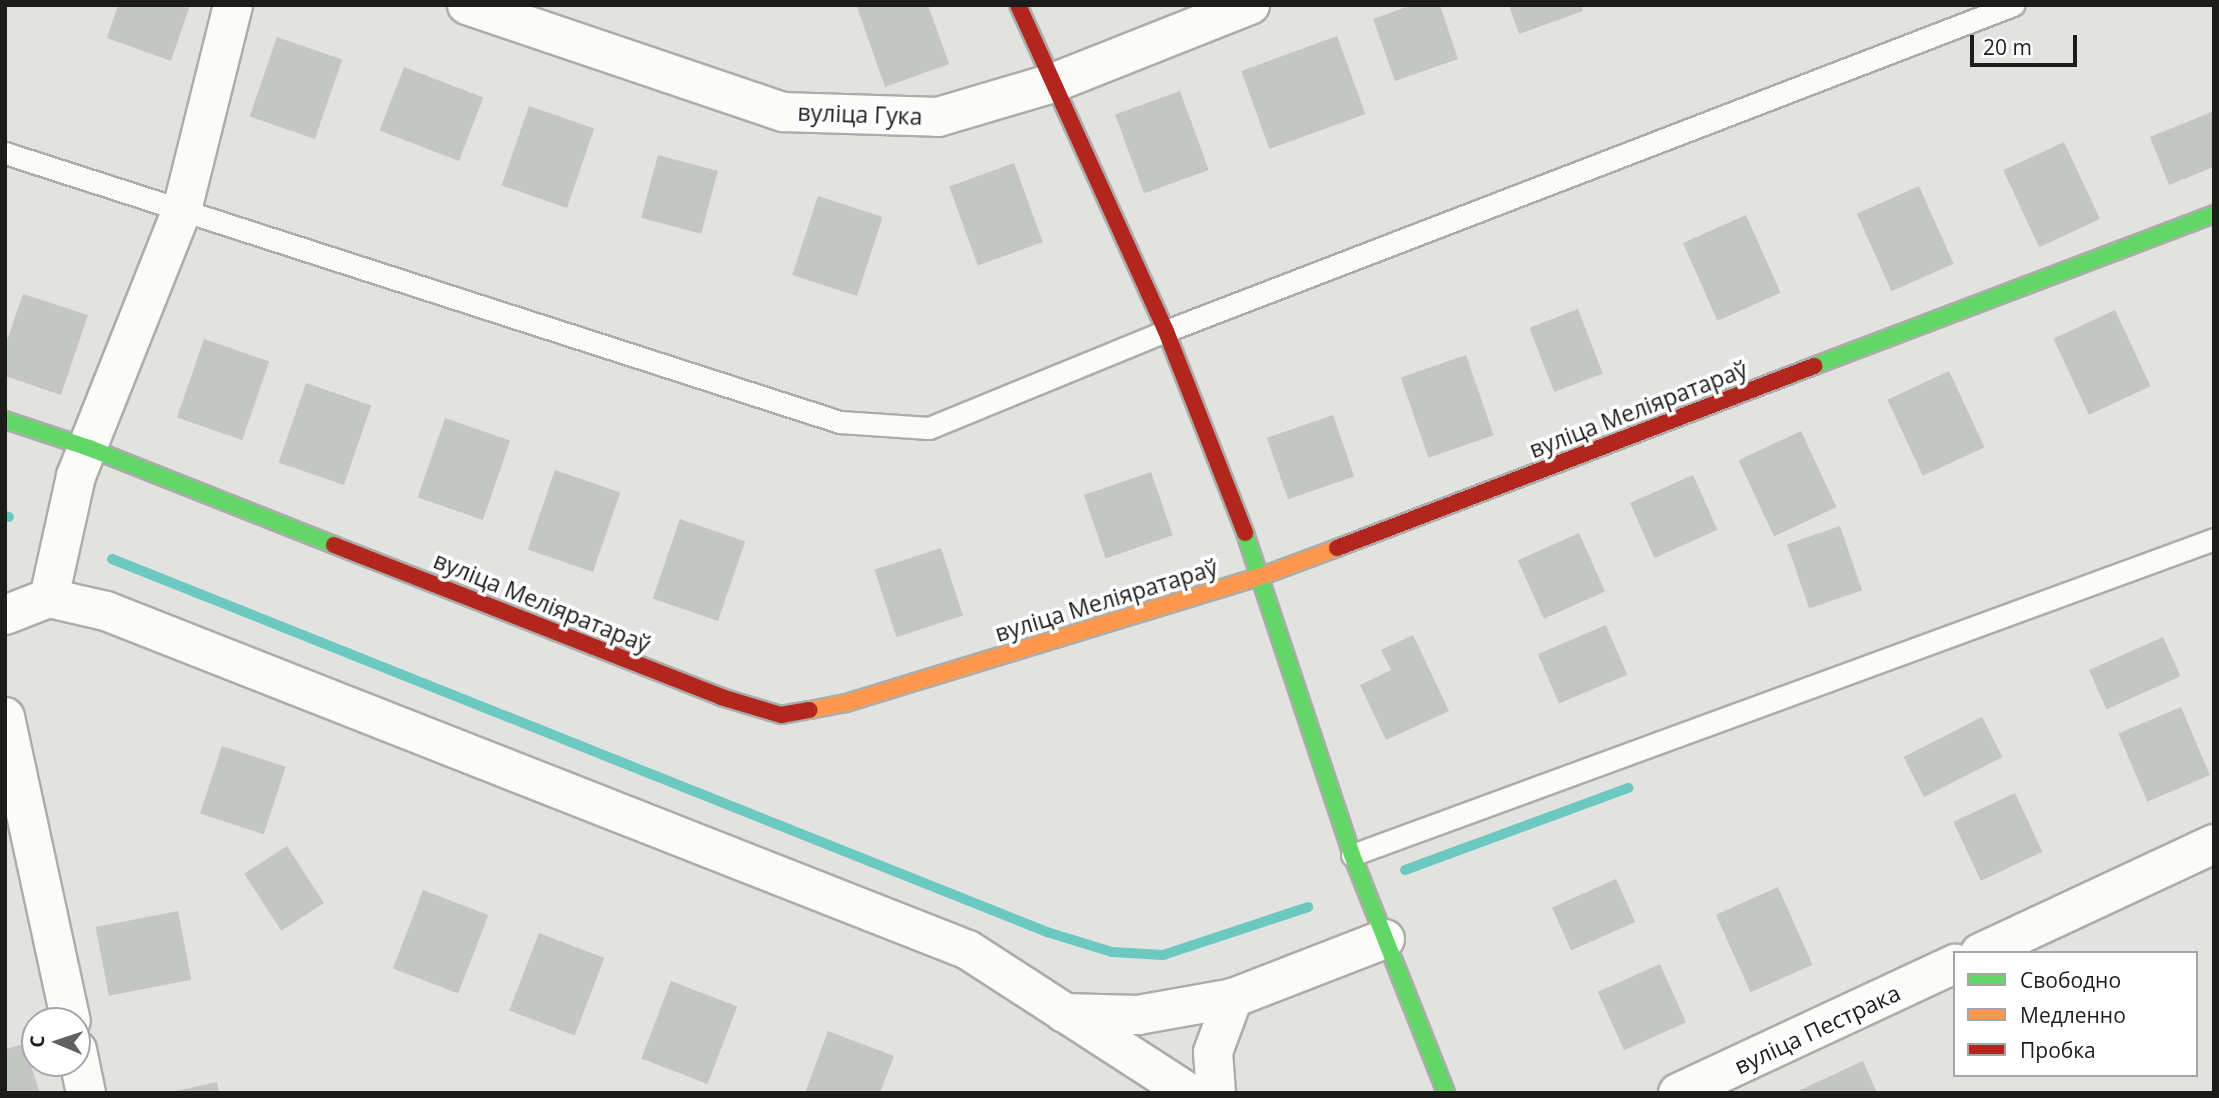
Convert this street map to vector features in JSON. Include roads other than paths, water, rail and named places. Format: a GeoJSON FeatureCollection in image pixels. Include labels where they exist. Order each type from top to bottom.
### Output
{"type":"FeatureCollection","features":[{"type":"Feature","properties":{"kind":"street"},"geometry":{"type":"LineString","coordinates":[[49,598],[76,475],[89,448],[181,209],[233,5]]}},
{"type":"Feature","properties":{"kind":"street","name":"вуліца Гука"},"geometry":{"type":"LineString","coordinates":[[467,5],[783,112],[938,117],[1053,83],[1250,5]]}},
{"type":"Feature","properties":{"kind":"street"},"geometry":{"type":"LineString","coordinates":[[1018,5],[1166,331],[1262,576],[1352,855],[1446,1093]]}},
{"type":"Feature","properties":{"kind":"street","name":"вуліца Меліяратараў"},"geometry":{"type":"LineString","coordinates":[[5,420],[89,448],[721,697],[781,715],[846,704],[1262,576],[2214,214]]}},
{"type":"Feature","properties":{"kind":"street"},"geometry":{"type":"LineString","coordinates":[[5,615],[49,598],[106,611],[968,950],[1189,1093]]}},
{"type":"Feature","properties":{"kind":"street"},"geometry":{"type":"LineString","coordinates":[[5,717],[68,1007]]}},
{"type":"Feature","properties":{"kind":"street"},"geometry":{"type":"LineString","coordinates":[[1984,951],[2214,844]]}},
{"type":"Feature","properties":{"kind":"street"},"geometry":{"type":"LineString","coordinates":[[1063,1013],[1138,1015],[1233,998],[1385,939]]}},
{"type":"Feature","properties":{"kind":"street","name":"вуліца Пестрака"},"geometry":{"type":"LineString","coordinates":[[1678,1093],[1953,965]]}},
{"type":"Feature","properties":{"kind":"street"},"geometry":{"type":"LineString","coordinates":[[1216,1093],[1213,1052],[1233,998]]}},
{"type":"Feature","properties":{"kind":"lane"},"geometry":{"type":"LineString","coordinates":[[5,153],[840,422],[929,428],[1166,331],[2013,5]]}},
{"type":"Feature","properties":{"kind":"lane"},"geometry":{"type":"LineString","coordinates":[[1352,855],[2214,539]]}},
{"type":"Feature","properties":{"kind":"waterway"},"geometry":{"type":"LineString","coordinates":[[5,516],[9,517]]}},
{"type":"Feature","properties":{"kind":"waterway"},"geometry":{"type":"LineString","coordinates":[[112,559],[1047,932],[1112,952],[1163,955],[1308,907]]}},
{"type":"Feature","properties":{"kind":"waterway"},"geometry":{"type":"LineString","coordinates":[[1405,870],[1628,788]]}}]}
